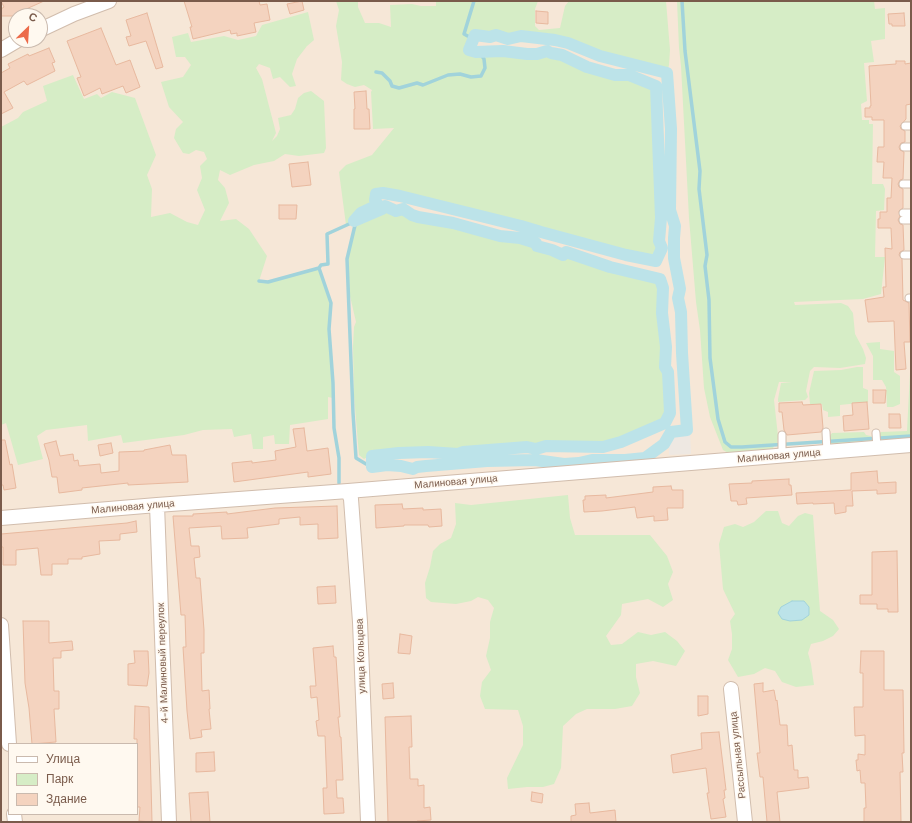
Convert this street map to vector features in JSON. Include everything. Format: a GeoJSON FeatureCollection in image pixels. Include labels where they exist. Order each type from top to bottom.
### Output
{"type":"FeatureCollection","features":[{"type":"Feature","properties":{"kind":"street"},"geometry":{"type":"LineString","coordinates":[[48,26],[108,1]]}},
{"type":"Feature","properties":{"kind":"street","name":"Малиновая улица"},"geometry":{"type":"LineString","coordinates":[[1,518],[157,504],[348,491],[911,445]]}},
{"type":"Feature","properties":{"kind":"street","name":"улица Кольцова"},"geometry":{"type":"LineString","coordinates":[[348,491],[351,499],[360,622],[368,822]]}},
{"type":"Feature","properties":{"kind":"street","name":"4-й Малиновый переулок"},"geometry":{"type":"LineString","coordinates":[[157,504],[170,822]]}},
{"type":"Feature","properties":{"kind":"street"},"geometry":{"type":"LineString","coordinates":[[1,625],[10,743]]}},
{"type":"Feature","properties":{"kind":"street","name":"Рассыльная улица"},"geometry":{"type":"LineString","coordinates":[[731,689],[745,822]]}},
{"type":"Feature","properties":{"kind":"lane"},"geometry":{"type":"LineString","coordinates":[[903,184],[911,184]]}},
{"type":"Feature","properties":{"kind":"lane"},"geometry":{"type":"LineString","coordinates":[[911,213],[903,216],[911,220]]}},
{"type":"Feature","properties":{"kind":"lane"},"geometry":{"type":"LineString","coordinates":[[826,432],[826,452]]}},
{"type":"Feature","properties":{"kind":"lane"},"geometry":{"type":"LineString","coordinates":[[876,433],[877,448]]}},
{"type":"Feature","properties":{"kind":"lane"},"geometry":{"type":"LineString","coordinates":[[782,435],[782,456]]}},
{"type":"Feature","properties":{"kind":"shaded area"},"geometry":{"type":"Polygon","coordinates":[[[1,1],[911,1],[911,822],[1,822],[1,1]]]}},
{"type":"Feature","properties":{"kind":"shaded area"},"geometry":{"type":"Polygon","coordinates":[[[690,431],[691,454],[669,455],[669,440],[672,434],[690,431]]]}},
{"type":"Feature","properties":{"kind":"green space"},"geometry":{"type":"Polygon","coordinates":[[[336,1],[358,1],[358,7],[365,23],[379,23],[391,27],[390,5],[412,4],[421,6],[436,6],[436,1],[538,1],[535,9],[535,26],[539,30],[560,28],[565,6],[569,1],[666,1],[670,50],[667,73],[600,56],[568,43],[521,36],[508,39],[496,35],[490,37],[475,35],[469,50],[476,52],[503,51],[527,54],[537,54],[547,51],[562,55],[587,67],[615,75],[629,75],[656,86],[661,218],[659,241],[662,248],[656,261],[626,255],[521,226],[383,193],[376,194],[375,200],[378,205],[361,213],[354,221],[346,225],[339,172],[346,165],[372,155],[394,128],[373,129],[372,90],[364,85],[355,87],[341,80],[342,62],[336,26],[339,10],[336,1]]]}},
{"type":"Feature","properties":{"kind":"green space"},"geometry":{"type":"Polygon","coordinates":[[[677,1],[874,1],[875,9],[885,8],[885,39],[871,41],[874,62],[864,63],[867,101],[861,104],[862,120],[869,120],[869,124],[873,124],[872,184],[883,184],[885,189],[884,210],[876,211],[875,257],[885,257],[881,294],[863,299],[794,302],[795,305],[841,303],[848,306],[853,313],[855,334],[866,358],[865,364],[840,368],[814,367],[810,371],[806,391],[808,397],[805,400],[778,402],[781,383],[792,382],[779,382],[774,400],[778,436],[777,445],[774,445],[772,453],[730,454],[723,450],[710,417],[704,388],[689,218],[677,1]]]}},
{"type":"Feature","properties":{"kind":"green space"},"geometry":{"type":"Polygon","coordinates":[[[308,12],[314,40],[307,46],[297,59],[292,74],[296,86],[290,87],[280,77],[273,79],[270,68],[259,64],[256,68],[262,79],[276,133],[272,141],[277,136],[280,129],[278,118],[291,115],[295,109],[298,98],[304,93],[311,91],[324,101],[326,148],[324,153],[299,156],[285,154],[274,161],[254,165],[230,175],[220,170],[218,180],[225,188],[229,203],[220,221],[236,219],[249,229],[267,256],[259,281],[268,282],[319,268],[331,303],[329,329],[333,398],[328,397],[328,419],[290,425],[289,444],[275,444],[274,435],[263,437],[263,449],[253,449],[251,434],[234,437],[232,429],[203,430],[184,435],[123,443],[121,435],[88,441],[87,425],[46,430],[37,436],[43,459],[18,465],[6,423],[1,425],[1,127],[18,118],[23,112],[47,101],[43,86],[73,75],[84,99],[97,94],[101,98],[112,92],[135,98],[156,155],[147,175],[152,189],[151,217],[170,213],[187,222],[198,225],[205,210],[197,190],[202,178],[200,166],[207,159],[204,152],[196,150],[189,154],[183,153],[174,138],[176,129],[183,122],[169,107],[161,82],[183,77],[191,65],[185,57],[176,57],[172,37],[188,33],[191,42],[224,36],[238,40],[256,36],[262,25],[308,12]]]}},
{"type":"Feature","properties":{"kind":"green space"},"geometry":{"type":"Polygon","coordinates":[[[385,206],[396,211],[403,209],[418,217],[453,223],[500,236],[520,238],[536,243],[537,246],[563,255],[566,252],[610,267],[660,279],[663,288],[662,313],[666,347],[665,367],[668,372],[670,413],[665,423],[621,442],[603,447],[546,446],[536,449],[527,447],[463,452],[458,454],[428,452],[372,456],[373,447],[372,454],[364,459],[359,455],[354,396],[353,346],[354,327],[356,322],[347,283],[347,259],[357,220],[382,209],[385,206]]]}},
{"type":"Feature","properties":{"kind":"green space"},"geometry":{"type":"Polygon","coordinates":[[[880,342],[880,349],[894,351],[894,372],[900,376],[900,404],[893,407],[887,407],[886,387],[882,380],[873,380],[873,356],[866,343],[880,342]]]}},
{"type":"Feature","properties":{"kind":"green space"},"geometry":{"type":"Polygon","coordinates":[[[911,353],[911,440],[880,443],[879,434],[881,432],[907,431],[911,353]]]}},
{"type":"Feature","properties":{"kind":"green space"},"geometry":{"type":"Polygon","coordinates":[[[863,367],[863,388],[868,390],[868,402],[840,405],[840,416],[828,417],[828,412],[823,410],[822,404],[810,404],[809,393],[814,371],[841,370],[863,367]]]}},
{"type":"Feature","properties":{"kind":"green space"},"geometry":{"type":"Polygon","coordinates":[[[864,432],[866,435],[871,436],[873,442],[830,445],[829,437],[832,433],[864,432]]]}},
{"type":"Feature","properties":{"kind":"green space"},"geometry":{"type":"Polygon","coordinates":[[[568,495],[570,518],[575,535],[650,535],[667,556],[673,572],[668,584],[673,600],[663,607],[648,599],[622,604],[621,615],[606,636],[611,645],[622,644],[638,632],[651,635],[665,632],[677,641],[685,651],[676,666],[653,661],[636,664],[636,677],[640,693],[632,706],[615,709],[587,709],[576,714],[563,726],[561,768],[554,784],[543,787],[508,789],[507,778],[523,745],[523,726],[518,710],[485,709],[480,696],[482,682],[491,670],[486,656],[490,638],[490,622],[494,608],[488,600],[478,597],[471,601],[456,604],[431,602],[426,598],[425,583],[433,551],[440,544],[451,538],[456,524],[455,503],[471,505],[568,495]]]}},
{"type":"Feature","properties":{"kind":"green space"},"geometry":{"type":"Polygon","coordinates":[[[766,511],[778,511],[782,523],[789,526],[798,516],[805,513],[813,515],[820,611],[833,620],[839,629],[833,636],[823,641],[811,644],[808,653],[814,685],[796,687],[782,682],[775,671],[765,668],[754,674],[738,677],[728,660],[732,649],[730,621],[735,614],[723,589],[719,544],[724,527],[735,524],[743,527],[754,522],[766,511]]]}},
{"type":"Feature","properties":{"kind":"water"},"geometry":{"type":"Polygon","coordinates":[[[792,601],[804,601],[809,607],[809,615],[802,620],[790,621],[782,619],[778,613],[781,607],[792,601]]]}},
{"type":"Feature","properties":{"kind":"building"},"geometry":{"type":"Polygon","coordinates":[[[1,1],[44,1],[28,8],[8,8],[8,16],[1,16],[1,9],[4,7],[1,1]]]}},
{"type":"Feature","properties":{"kind":"building"},"geometry":{"type":"Polygon","coordinates":[[[184,1],[259,1],[260,5],[267,4],[270,20],[254,23],[256,32],[237,36],[237,33],[231,34],[230,30],[193,39],[190,27],[192,27],[184,1]]]}},
{"type":"Feature","properties":{"kind":"building"},"geometry":{"type":"Polygon","coordinates":[[[302,1],[304,10],[290,14],[287,4],[302,1]]]}},
{"type":"Feature","properties":{"kind":"building"},"geometry":{"type":"Polygon","coordinates":[[[536,11],[548,12],[548,24],[536,23],[536,11]]]}},
{"type":"Feature","properties":{"kind":"building"},"geometry":{"type":"Polygon","coordinates":[[[147,13],[163,67],[156,69],[146,41],[129,46],[126,37],[131,36],[126,20],[147,13]]]}},
{"type":"Feature","properties":{"kind":"building"},"geometry":{"type":"Polygon","coordinates":[[[904,13],[905,26],[892,26],[892,24],[889,24],[888,14],[904,13]]]}},
{"type":"Feature","properties":{"kind":"building"},"geometry":{"type":"Polygon","coordinates":[[[101,28],[116,65],[130,60],[140,87],[126,93],[123,86],[102,94],[100,88],[84,96],[77,78],[81,77],[67,41],[101,28]]]}},
{"type":"Feature","properties":{"kind":"building"},"geometry":{"type":"Polygon","coordinates":[[[49,48],[55,62],[52,63],[55,71],[27,85],[24,81],[4,92],[13,108],[1,114],[1,73],[10,68],[8,64],[28,54],[29,56],[49,48]]]}},
{"type":"Feature","properties":{"kind":"building"},"geometry":{"type":"Polygon","coordinates":[[[896,61],[905,61],[905,64],[911,63],[911,104],[906,105],[906,119],[900,126],[901,129],[905,131],[905,142],[901,143],[899,147],[900,150],[904,152],[903,179],[900,180],[898,184],[899,187],[903,189],[903,208],[899,211],[900,216],[898,220],[900,224],[903,225],[904,250],[900,252],[899,255],[902,259],[903,300],[909,303],[910,342],[904,342],[906,369],[896,370],[894,321],[868,322],[865,300],[884,297],[883,287],[886,287],[885,248],[892,249],[891,228],[878,228],[878,219],[880,219],[880,212],[887,212],[887,198],[891,198],[892,178],[883,178],[884,162],[877,162],[878,147],[884,147],[884,120],[872,120],[872,117],[865,117],[865,108],[870,108],[871,106],[869,66],[896,64],[896,61]]]}},
{"type":"Feature","properties":{"kind":"building"},"geometry":{"type":"Polygon","coordinates":[[[366,91],[370,129],[354,129],[354,92],[366,91]]]}},
{"type":"Feature","properties":{"kind":"building"},"geometry":{"type":"Polygon","coordinates":[[[308,162],[311,185],[292,187],[289,164],[308,162]]]}},
{"type":"Feature","properties":{"kind":"building"},"geometry":{"type":"Polygon","coordinates":[[[279,205],[297,205],[296,219],[279,219],[279,205]]]}},
{"type":"Feature","properties":{"kind":"building"},"geometry":{"type":"Polygon","coordinates":[[[873,390],[886,390],[885,403],[873,403],[873,390]]]}},
{"type":"Feature","properties":{"kind":"building"},"geometry":{"type":"Polygon","coordinates":[[[802,402],[803,405],[821,404],[823,428],[821,432],[787,435],[784,430],[782,412],[779,412],[779,403],[802,402]]]}},
{"type":"Feature","properties":{"kind":"building"},"geometry":{"type":"Polygon","coordinates":[[[867,402],[869,429],[844,431],[843,416],[853,415],[852,403],[867,402]]]}},
{"type":"Feature","properties":{"kind":"building"},"geometry":{"type":"Polygon","coordinates":[[[889,414],[900,414],[901,428],[889,428],[889,414]]]}},
{"type":"Feature","properties":{"kind":"building"},"geometry":{"type":"Polygon","coordinates":[[[304,428],[307,451],[328,448],[331,474],[308,477],[308,472],[234,482],[232,463],[252,461],[252,463],[276,460],[275,451],[296,447],[293,429],[304,428]]]}},
{"type":"Feature","properties":{"kind":"building"},"geometry":{"type":"Polygon","coordinates":[[[1,440],[5,440],[10,465],[12,464],[16,488],[4,490],[3,485],[1,485],[1,440]]]}},
{"type":"Feature","properties":{"kind":"building"},"geometry":{"type":"Polygon","coordinates":[[[56,441],[60,456],[73,454],[74,461],[78,460],[79,466],[100,464],[101,473],[119,471],[119,452],[144,451],[170,445],[172,455],[186,455],[188,482],[128,485],[128,483],[82,488],[82,490],[59,493],[57,477],[52,477],[44,444],[56,441]]]}},
{"type":"Feature","properties":{"kind":"building"},"geometry":{"type":"Polygon","coordinates":[[[111,443],[113,453],[100,456],[98,445],[111,443]]]}},
{"type":"Feature","properties":{"kind":"building"},"geometry":{"type":"Polygon","coordinates":[[[877,471],[878,483],[896,482],[896,493],[877,494],[877,490],[852,491],[853,506],[846,506],[846,512],[835,514],[834,503],[797,504],[796,493],[851,490],[851,473],[877,471]]]}},
{"type":"Feature","properties":{"kind":"building"},"geometry":{"type":"Polygon","coordinates":[[[789,479],[792,495],[746,498],[747,504],[738,505],[737,501],[731,501],[729,484],[789,479]]]}},
{"type":"Feature","properties":{"kind":"building"},"geometry":{"type":"Polygon","coordinates":[[[671,486],[672,490],[683,490],[683,508],[667,508],[668,520],[654,521],[654,516],[637,518],[635,507],[584,512],[583,500],[585,500],[585,496],[606,495],[606,498],[653,492],[653,487],[671,486]]]}},
{"type":"Feature","properties":{"kind":"building"},"geometry":{"type":"Polygon","coordinates":[[[402,504],[403,509],[441,509],[442,526],[429,527],[428,525],[404,525],[376,528],[375,505],[402,504]]]}},
{"type":"Feature","properties":{"kind":"building"},"geometry":{"type":"Polygon","coordinates":[[[337,506],[338,538],[318,539],[318,524],[300,525],[300,517],[279,519],[279,524],[247,528],[248,538],[222,539],[221,526],[189,528],[191,546],[199,546],[200,557],[194,558],[196,578],[200,578],[204,630],[204,653],[201,653],[202,691],[209,690],[211,729],[201,730],[202,737],[190,739],[183,647],[186,647],[185,615],[181,615],[173,516],[193,516],[193,514],[227,512],[227,514],[275,508],[337,506]]]}},
{"type":"Feature","properties":{"kind":"building"},"geometry":{"type":"Polygon","coordinates":[[[136,521],[137,532],[120,534],[120,540],[99,541],[100,554],[82,557],[82,559],[68,559],[68,564],[52,564],[52,575],[41,575],[38,548],[16,550],[16,565],[3,565],[1,534],[136,521]]]}},
{"type":"Feature","properties":{"kind":"building"},"geometry":{"type":"Polygon","coordinates":[[[897,551],[898,612],[888,612],[888,609],[877,609],[877,604],[860,604],[860,595],[872,595],[872,552],[897,551]]]}},
{"type":"Feature","properties":{"kind":"building"},"geometry":{"type":"Polygon","coordinates":[[[335,586],[336,603],[318,604],[317,587],[335,586]]]}},
{"type":"Feature","properties":{"kind":"building"},"geometry":{"type":"Polygon","coordinates":[[[23,621],[49,621],[49,643],[72,641],[73,650],[61,651],[61,658],[53,658],[54,691],[59,691],[59,709],[54,709],[56,742],[32,743],[25,683],[23,621]]]}},
{"type":"Feature","properties":{"kind":"building"},"geometry":{"type":"Polygon","coordinates":[[[400,634],[412,636],[410,654],[398,653],[400,634]]]}},
{"type":"Feature","properties":{"kind":"building"},"geometry":{"type":"Polygon","coordinates":[[[333,646],[334,657],[336,657],[340,717],[338,717],[341,737],[343,780],[336,780],[337,798],[343,798],[344,813],[324,814],[323,788],[327,788],[325,736],[318,736],[316,721],[319,720],[317,697],[311,698],[310,686],[316,686],[313,648],[333,646]]]}},
{"type":"Feature","properties":{"kind":"building"},"geometry":{"type":"Polygon","coordinates":[[[134,651],[148,651],[149,673],[147,686],[128,685],[128,664],[135,663],[134,651]]]}},
{"type":"Feature","properties":{"kind":"building"},"geometry":{"type":"Polygon","coordinates":[[[861,651],[884,651],[884,690],[903,690],[904,753],[902,753],[903,772],[900,772],[901,822],[864,822],[864,808],[866,808],[865,783],[861,783],[860,770],[857,771],[856,760],[858,760],[858,754],[865,755],[865,735],[855,736],[854,707],[863,707],[863,673],[860,673],[861,651]]]}},
{"type":"Feature","properties":{"kind":"building"},"geometry":{"type":"Polygon","coordinates":[[[393,683],[394,698],[383,699],[382,684],[393,683]]]}},
{"type":"Feature","properties":{"kind":"building"},"geometry":{"type":"Polygon","coordinates":[[[763,683],[763,692],[774,690],[776,701],[777,700],[780,725],[787,725],[788,746],[792,745],[794,770],[798,770],[798,778],[808,777],[809,788],[777,792],[780,822],[767,822],[763,777],[760,777],[757,753],[760,753],[754,684],[763,683]]]}},
{"type":"Feature","properties":{"kind":"building"},"geometry":{"type":"Polygon","coordinates":[[[698,696],[708,696],[708,714],[698,716],[698,696]]]}},
{"type":"Feature","properties":{"kind":"building"},"geometry":{"type":"Polygon","coordinates":[[[135,706],[149,707],[152,822],[139,821],[138,743],[137,739],[134,739],[135,706]]]}},
{"type":"Feature","properties":{"kind":"building"},"geometry":{"type":"Polygon","coordinates":[[[411,716],[412,747],[409,747],[410,779],[418,779],[418,786],[424,785],[424,808],[430,807],[431,820],[417,822],[388,822],[385,717],[411,716]]]}},
{"type":"Feature","properties":{"kind":"building"},"geometry":{"type":"Polygon","coordinates":[[[719,732],[726,790],[724,790],[725,798],[723,799],[726,817],[711,819],[707,793],[709,793],[706,768],[673,773],[671,755],[702,749],[701,733],[719,732]]]}},
{"type":"Feature","properties":{"kind":"building"},"geometry":{"type":"Polygon","coordinates":[[[214,752],[215,771],[196,772],[196,753],[214,752]]]}},
{"type":"Feature","properties":{"kind":"building"},"geometry":{"type":"Polygon","coordinates":[[[208,792],[210,822],[191,822],[189,793],[208,792]]]}},
{"type":"Feature","properties":{"kind":"building"},"geometry":{"type":"Polygon","coordinates":[[[532,792],[543,794],[542,803],[531,801],[532,792]]]}},
{"type":"Feature","properties":{"kind":"building"},"geometry":{"type":"Polygon","coordinates":[[[589,803],[590,813],[615,810],[616,822],[571,822],[571,816],[576,815],[575,804],[589,803]]]}},
{"type":"Feature","properties":{"kind":"waterway"},"geometry":{"type":"LineString","coordinates":[[473,39],[464,34],[474,1]]}},
{"type":"Feature","properties":{"kind":"waterway"},"geometry":{"type":"LineString","coordinates":[[682,1],[685,51],[700,171],[699,189],[707,255],[705,266],[709,300],[710,358],[718,419],[725,442],[731,447],[742,447],[911,436]]}},
{"type":"Feature","properties":{"kind":"waterway"},"geometry":{"type":"LineString","coordinates":[[475,35],[490,37],[496,35],[508,39],[521,36],[555,40],[568,43],[600,56],[667,73],[671,129],[670,210],[675,226],[674,258],[680,289],[678,298],[681,312],[687,430],[671,432],[664,444],[645,458],[625,460],[592,460],[564,464],[535,460],[487,461],[426,466],[413,469],[387,465],[372,467],[372,456],[399,453],[428,452],[458,454],[463,452],[527,447],[536,449],[546,446],[603,447],[621,442],[665,423],[670,413],[668,372],[665,367],[666,347],[662,313],[663,288],[660,279],[610,267],[566,252],[563,255],[537,246],[536,243],[520,238],[500,236],[453,223],[418,217],[403,209],[396,211],[385,206],[382,209],[354,221],[361,213],[378,205],[375,200],[376,194],[383,193],[521,226],[626,255],[656,261],[662,248],[659,241],[661,218],[656,86],[629,75],[615,75],[587,67],[562,55],[547,51],[537,54],[527,54],[503,51],[476,52],[469,50],[475,35]]}},
{"type":"Feature","properties":{"kind":"waterway"},"geometry":{"type":"LineString","coordinates":[[376,72],[382,73],[390,81],[392,86],[399,88],[417,83],[423,85],[448,75],[460,74],[471,77],[481,76],[485,68],[484,59],[479,52]]}},
{"type":"Feature","properties":{"kind":"waterway"},"geometry":{"type":"LineString","coordinates":[[319,268],[321,265],[328,264],[327,234],[382,209],[385,206]]}},
{"type":"Feature","properties":{"kind":"waterway"},"geometry":{"type":"LineString","coordinates":[[356,221],[347,259],[356,458],[366,464],[377,464]]}},
{"type":"Feature","properties":{"kind":"waterway"},"geometry":{"type":"LineString","coordinates":[[259,281],[268,282],[319,268],[331,303],[329,329],[333,383],[334,428],[339,458],[339,483]]}}]}
